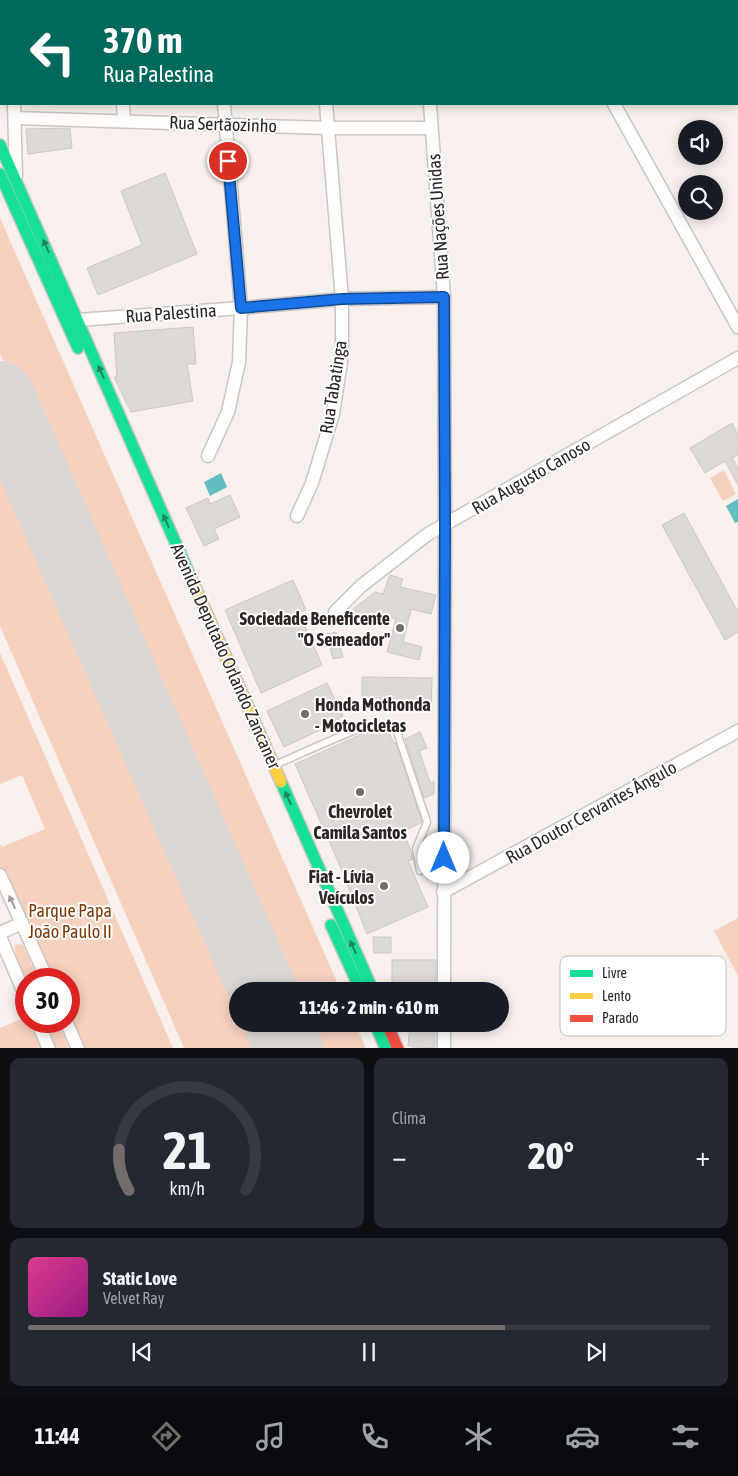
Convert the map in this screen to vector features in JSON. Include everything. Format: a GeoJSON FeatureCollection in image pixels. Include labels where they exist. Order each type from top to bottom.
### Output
{"type":"FeatureCollection","features":[{"type":"Feature","properties":{"kind":"main road","name":"Avenida Deputado Orlando Zancaner"},"geometry":{"type":"LineString","coordinates":[[1,147],[16,179],[61,295]]}},
{"type":"Feature","properties":{"kind":"main road","name":"Avenida Deputado Orlando Zancaner"},"geometry":{"type":"LineString","coordinates":[[0,174],[73,321],[304,863]]}},
{"type":"Feature","properties":{"kind":"main road","name":"Avenida Deputado Orlando Zancaner"},"geometry":{"type":"LineString","coordinates":[[85,350],[274,765],[369,982]]}},
{"type":"Feature","properties":{"kind":"main road"},"geometry":{"type":"LineString","coordinates":[[328,918],[357,982]]}},
{"type":"Feature","properties":{"kind":"main road"},"geometry":{"type":"LineString","coordinates":[[379,1032],[386,1048]]}},
{"type":"Feature","properties":{"kind":"main road"},"geometry":{"type":"LineString","coordinates":[[391,1032],[398,1048]]}},
{"type":"Feature","properties":{"kind":"street"},"geometry":{"type":"LineString","coordinates":[[14,105],[16,179]]}},
{"type":"Feature","properties":{"kind":"street"},"geometry":{"type":"LineString","coordinates":[[123,105],[124,121]]}},
{"type":"Feature","properties":{"kind":"street"},"geometry":{"type":"LineString","coordinates":[[208,456],[228,412],[239,362],[241,308],[224,105]]}},
{"type":"Feature","properties":{"kind":"street","name":"Rua Tabatinga"},"geometry":{"type":"LineString","coordinates":[[297,516],[312,483],[333,414],[342,355],[342,299],[326,105]]}},
{"type":"Feature","properties":{"kind":"street","name":"Rua Nações Unidas"},"geometry":{"type":"LineString","coordinates":[[430,105],[444,297],[444,982]]}},
{"type":"Feature","properties":{"kind":"street"},"geometry":{"type":"LineString","coordinates":[[615,105],[738,327]]}},
{"type":"Feature","properties":{"kind":"street","name":"Rua Sertãozinho"},"geometry":{"type":"LineString","coordinates":[[15,118],[328,128],[431,128]]}},
{"type":"Feature","properties":{"kind":"street"},"geometry":{"type":"LineString","coordinates":[[1,147],[8,151],[16,146]]}},
{"type":"Feature","properties":{"kind":"street","name":"Rua Palestina"},"geometry":{"type":"LineString","coordinates":[[73,321],[342,299],[444,297]]}},
{"type":"Feature","properties":{"kind":"street","name":"Rua Augusto Canoso"},"geometry":{"type":"LineString","coordinates":[[335,612],[361,586],[428,534],[738,358]]}},
{"type":"Feature","properties":{"kind":"street","name":"Rua Doutor Cervantes Ângulo"},"geometry":{"type":"LineString","coordinates":[[444,892],[738,731]]}},
{"type":"Feature","properties":{"kind":"street"},"geometry":{"type":"LineString","coordinates":[[0,875],[42,968]]}},
{"type":"Feature","properties":{"kind":"street"},"geometry":{"type":"LineString","coordinates":[[15,971],[0,935],[22,923]]}},
{"type":"Feature","properties":{"kind":"street"},"geometry":{"type":"LineString","coordinates":[[444,1032],[444,1048]]}},
{"type":"Feature","properties":{"kind":"street"},"geometry":{"type":"LineString","coordinates":[[42,1033],[49,1048]]}},
{"type":"Feature","properties":{"kind":"street"},"geometry":{"type":"LineString","coordinates":[[71,1033],[78,1048]]}},
{"type":"Feature","properties":{"kind":"lane"},"geometry":{"type":"LineString","coordinates":[[274,765],[352,732],[389,728],[396,730],[427,822],[416,850],[420,870]]}},
{"type":"Feature","properties":{"kind":"green space"},"geometry":{"type":"Polygon","coordinates":[[[0,218],[337,982],[279,982],[0,353],[0,218]]]}},
{"type":"Feature","properties":{"kind":"green space"},"geometry":{"type":"Polygon","coordinates":[[[0,434],[241,982],[229,982],[229,1032],[263,1032],[270,1048],[184,1048],[0,626],[0,434]]]}},
{"type":"Feature","properties":{"kind":"green space"},"geometry":{"type":"Polygon","coordinates":[[[724,470],[736,494],[723,501],[710,478],[724,470]]]}},
{"type":"Feature","properties":{"kind":"green space","name":"Parque Papa João Paulo II"},"geometry":{"type":"Polygon","coordinates":[[[0,653],[173,1048],[79,1048],[73,1033],[80,1033],[80,968],[43,968],[0,871],[0,844],[2,847],[45,829],[22,775],[0,784],[0,653]]]}},
{"type":"Feature","properties":{"kind":"green space"},"geometry":{"type":"Polygon","coordinates":[[[738,918],[738,976],[714,931],[738,918]]]}},
{"type":"Feature","properties":{"kind":"green space"},"geometry":{"type":"Polygon","coordinates":[[[15,945],[23,945],[33,968],[21,968],[15,955],[15,945]]]}},
{"type":"Feature","properties":{"kind":"green space"},"geometry":{"type":"Polygon","coordinates":[[[15,1022],[15,1033],[34,1033],[41,1048],[0,1048],[0,1028],[15,1022]]]}},
{"type":"Feature","properties":{"kind":"green space"},"geometry":{"type":"Polygon","coordinates":[[[301,1032],[359,1032],[366,1048],[308,1048],[301,1032]]]}},
{"type":"Feature","properties":{"kind":"green space"},"geometry":{"type":"Polygon","coordinates":[[[50,1033],[62,1033],[69,1048],[56,1048],[50,1033]]]}},
{"type":"Feature","properties":{"kind":"water"},"geometry":{"type":"Polygon","coordinates":[[[221,473],[227,487],[210,496],[204,482],[221,473]]]}},
{"type":"Feature","properties":{"kind":"water"},"geometry":{"type":"Polygon","coordinates":[[[738,499],[738,522],[735,523],[726,506],[738,499]]]}},
{"type":"Feature","properties":{"kind":"building"},"geometry":{"type":"Polygon","coordinates":[[[70,128],[72,148],[28,154],[26,129],[70,128]]]}},
{"type":"Feature","properties":{"kind":"building"},"geometry":{"type":"Polygon","coordinates":[[[165,173],[197,254],[98,295],[87,268],[142,245],[121,191],[165,173]]]}},
{"type":"Feature","properties":{"kind":"building"},"geometry":{"type":"Polygon","coordinates":[[[193,327],[196,364],[187,364],[193,401],[131,412],[114,377],[117,377],[114,333],[193,327]]]}},
{"type":"Feature","properties":{"kind":"building"},"geometry":{"type":"Polygon","coordinates":[[[732,423],[738,435],[738,455],[732,458],[738,468],[738,485],[725,461],[705,473],[690,448],[732,423]]]}},
{"type":"Feature","properties":{"kind":"building"},"geometry":{"type":"Polygon","coordinates":[[[230,495],[240,517],[214,529],[219,539],[204,546],[186,508],[208,498],[210,504],[230,495]]]}},
{"type":"Feature","properties":{"kind":"building"},"geometry":{"type":"Polygon","coordinates":[[[684,513],[738,612],[738,632],[725,640],[662,525],[684,513]]]}},
{"type":"Feature","properties":{"kind":"building"},"geometry":{"type":"Polygon","coordinates":[[[390,575],[403,579],[400,587],[436,595],[431,614],[411,609],[403,642],[422,647],[419,660],[387,652],[396,619],[376,613],[367,617],[366,614],[356,618],[352,624],[346,615],[375,592],[383,594],[390,575]]]}},
{"type":"Feature","properties":{"kind":"building"},"geometry":{"type":"Polygon","coordinates":[[[293,580],[306,610],[299,613],[322,665],[261,693],[225,610],[293,580]]]}},
{"type":"Feature","properties":{"kind":"building"},"geometry":{"type":"Polygon","coordinates":[[[336,632],[343,657],[333,659],[327,634],[336,632]]]}},
{"type":"Feature","properties":{"kind":"building"},"geometry":{"type":"Polygon","coordinates":[[[362,677],[432,678],[431,711],[362,709],[362,677]]]}},
{"type":"Feature","properties":{"kind":"building","name":"Honda Mothonda - Motocicletas"},"geometry":{"type":"Polygon","coordinates":[[[327,683],[343,716],[338,719],[339,721],[284,747],[267,711],[327,683]]]}},
{"type":"Feature","properties":{"kind":"building"},"geometry":{"type":"Polygon","coordinates":[[[420,732],[427,748],[419,751],[430,782],[434,782],[434,794],[424,798],[405,739],[420,732]]]}},
{"type":"Feature","properties":{"kind":"building","name":"Chevrolet Camila Santos"},"geometry":{"type":"Polygon","coordinates":[[[362,734],[390,734],[394,744],[396,743],[422,822],[403,832],[413,859],[408,861],[428,907],[367,934],[340,866],[295,764],[362,734]]]}},
{"type":"Feature","properties":{"kind":"building"},"geometry":{"type":"Polygon","coordinates":[[[373,937],[391,937],[391,953],[374,953],[373,937]]]}},
{"type":"Feature","properties":{"kind":"building"},"geometry":{"type":"Polygon","coordinates":[[[392,960],[436,960],[436,982],[392,982],[392,960]]]}},
{"type":"Feature","properties":{"kind":"building"},"geometry":{"type":"Polygon","coordinates":[[[409,1032],[435,1032],[435,1047],[413,1048],[413,1046],[408,1046],[409,1032]]]}},
{"type":"Feature","properties":{"kind":"runway"},"geometry":{"type":"LineString","coordinates":[[0,395],[259,982]]}},
{"type":"Feature","properties":{"kind":"runway"},"geometry":{"type":"LineString","coordinates":[[282,1032],[289,1048]]}},
{"type":"Feature","properties":{"kind":"traffic: fast"},"geometry":{"type":"LineString","coordinates":[[0,145],[191,578]]}},
{"type":"Feature","properties":{"kind":"traffic: fast"},"geometry":{"type":"LineString","coordinates":[[0,174],[78,348]]}},
{"type":"Feature","properties":{"kind":"traffic: fast"},"geometry":{"type":"LineString","coordinates":[[281,782],[369,982]]}},
{"type":"Feature","properties":{"kind":"traffic: fast"},"geometry":{"type":"LineString","coordinates":[[331,925],[357,982]]}},
{"type":"Feature","properties":{"kind":"traffic: fast"},"geometry":{"type":"LineString","coordinates":[[379,1032],[386,1048]]}},
{"type":"Feature","properties":{"kind":"traffic: slow"},"geometry":{"type":"LineString","coordinates":[[191,578],[281,782]]}},
{"type":"Feature","properties":{"kind":"traffic: jam"},"geometry":{"type":"LineString","coordinates":[[391,1032],[398,1048]]}},
{"type":"Feature","properties":{"kind":"place","name":"Sociedade Beneficente \"O Semeador\""},"geometry":{"type":"Point","coordinates":[400,628]}},
{"type":"Feature","properties":{"kind":"place","name":"Honda Mothonda - Motocicletas"},"geometry":{"type":"Point","coordinates":[305,714]}},
{"type":"Feature","properties":{"kind":"place","name":"Chevrolet Camila Santos"},"geometry":{"type":"Point","coordinates":[360,792]}},
{"type":"Feature","properties":{"kind":"place","name":"Fiat - Lívia Veículos"},"geometry":{"type":"Point","coordinates":[384,886]}},
{"type":"Feature","properties":{"kind":"route"},"geometry":{"type":"LineString","coordinates":[[228,161],[241,308],[342,299],[444,297],[444,858]]}}]}
